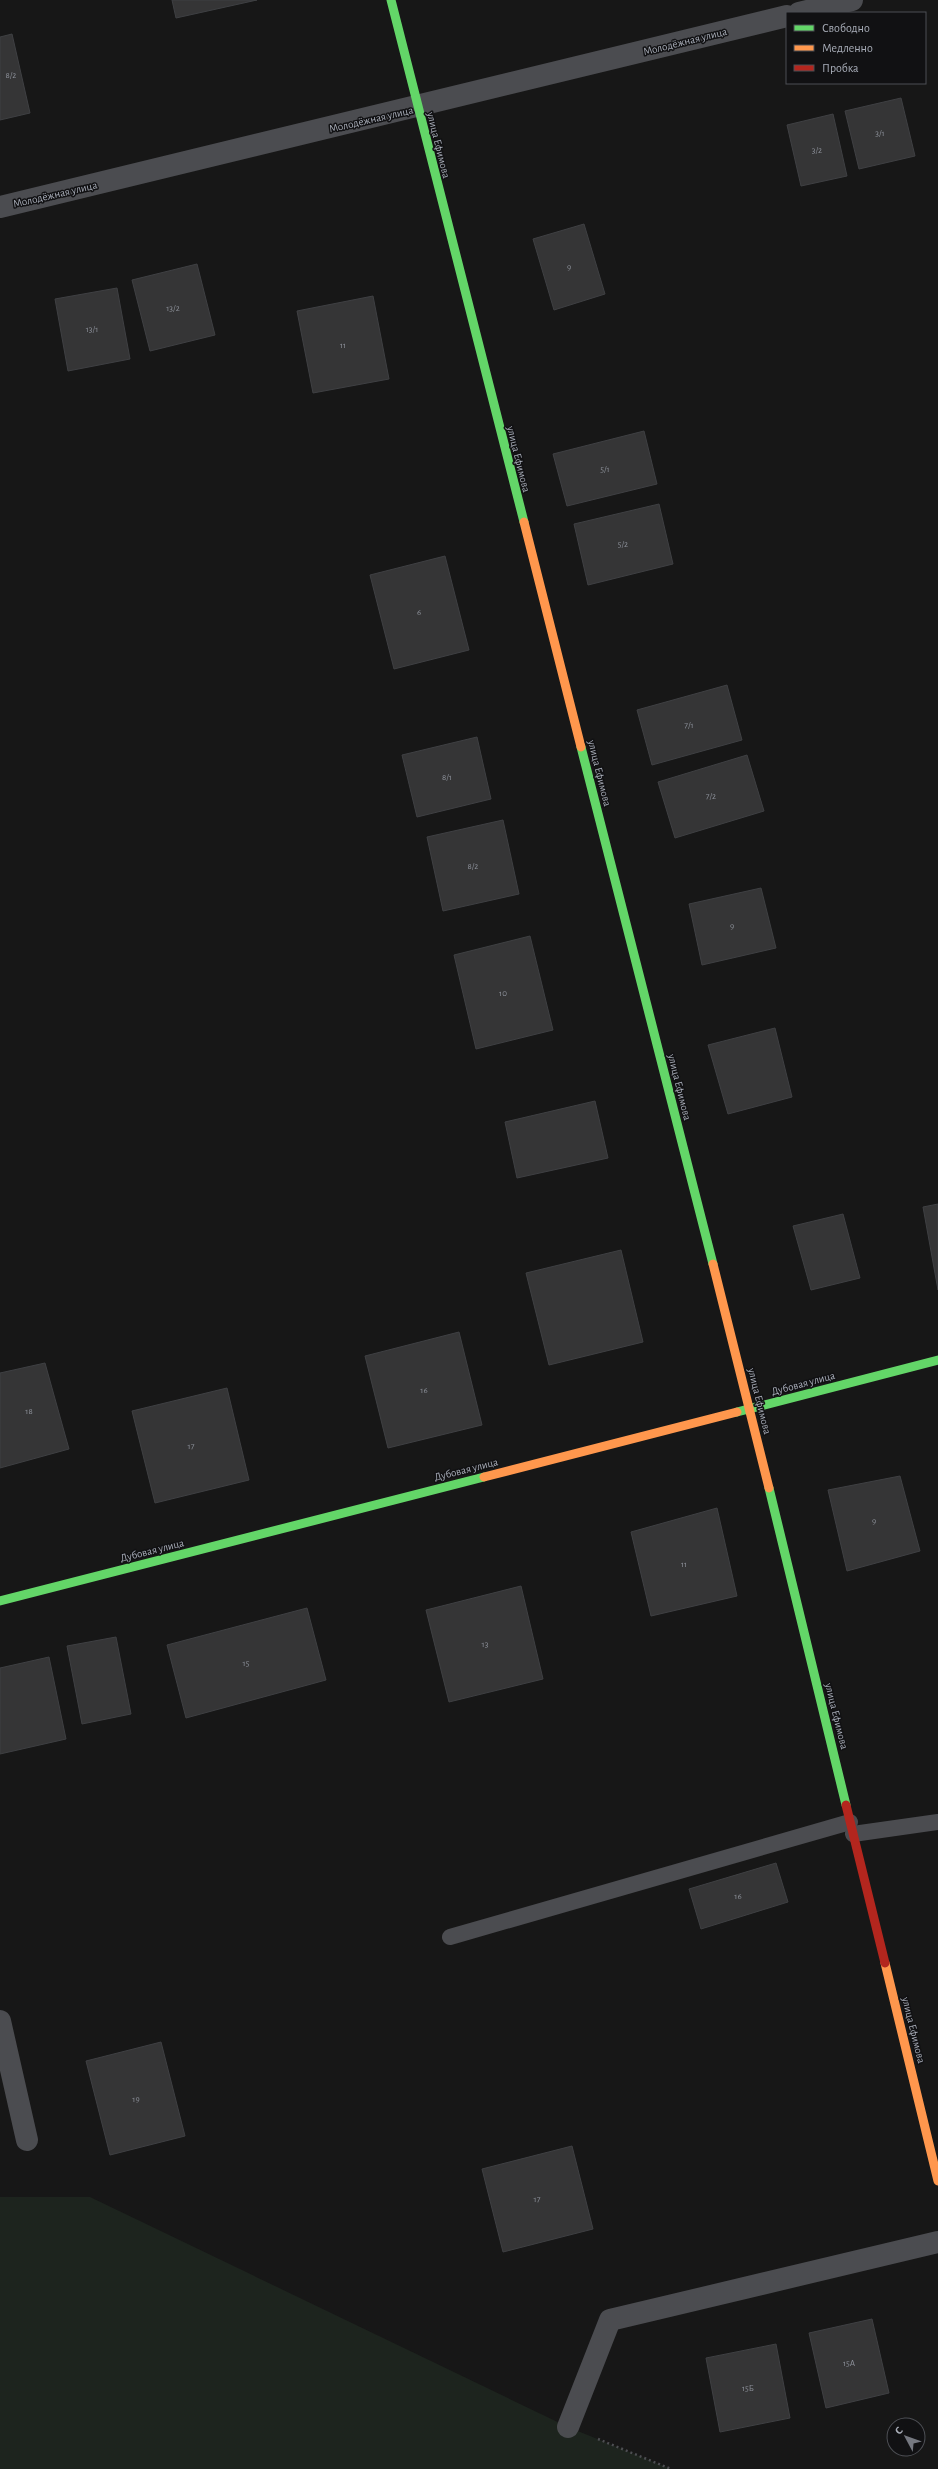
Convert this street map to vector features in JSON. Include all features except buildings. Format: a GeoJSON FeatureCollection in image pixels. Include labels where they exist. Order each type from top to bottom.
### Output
{"type":"FeatureCollection","features":[{"type":"Feature","properties":{"kind":"street","name":"улица Ефимова"},"geometry":{"type":"LineString","coordinates":[[391,0],[417,108],[750,1409],[938,2182]]}},
{"type":"Feature","properties":{"kind":"street"},"geometry":{"type":"LineString","coordinates":[[803,12],[852,0]]}},
{"type":"Feature","properties":{"kind":"street","name":"Молодёжная улица"},"geometry":{"type":"LineString","coordinates":[[0,207],[417,108],[786,16]]}},
{"type":"Feature","properties":{"kind":"street","name":"Дубовая улица"},"geometry":{"type":"LineString","coordinates":[[0,1601],[938,1360]]}},
{"type":"Feature","properties":{"kind":"street"},"geometry":{"type":"LineString","coordinates":[[0,2022],[26,2140]]}},
{"type":"Feature","properties":{"kind":"street"},"geometry":{"type":"LineString","coordinates":[[568,2427],[610,2320],[938,2242]]}},
{"type":"Feature","properties":{"kind":"lane"},"geometry":{"type":"LineString","coordinates":[[450,1937],[852,1828],[938,1822]]}},
{"type":"Feature","properties":{"kind":"path"},"geometry":{"type":"LineString","coordinates":[[568,2427],[671,2469]]}},
{"type":"Feature","properties":{"kind":"shaded area"},"geometry":{"type":"Polygon","coordinates":[[[0,2197],[90,2197],[568,2427],[671,2469],[0,2469],[0,2197]]]}},
{"type":"Feature","properties":{"kind":"traffic: fast"},"geometry":{"type":"LineString","coordinates":[[391,0],[524,522]]}},
{"type":"Feature","properties":{"kind":"traffic: fast"},"geometry":{"type":"LineString","coordinates":[[581,747],[713,1264]]}},
{"type":"Feature","properties":{"kind":"traffic: fast"},"geometry":{"type":"LineString","coordinates":[[737,1412],[938,1360]]}},
{"type":"Feature","properties":{"kind":"traffic: fast"},"geometry":{"type":"LineString","coordinates":[[0,1601],[484,1477]]}},
{"type":"Feature","properties":{"kind":"traffic: fast"},"geometry":{"type":"LineString","coordinates":[[769,1488],[846,1805]]}},
{"type":"Feature","properties":{"kind":"traffic: slow"},"geometry":{"type":"LineString","coordinates":[[524,522],[581,747]]}},
{"type":"Feature","properties":{"kind":"traffic: slow"},"geometry":{"type":"LineString","coordinates":[[713,1264],[769,1488]]}},
{"type":"Feature","properties":{"kind":"traffic: slow"},"geometry":{"type":"LineString","coordinates":[[484,1477],[737,1412]]}},
{"type":"Feature","properties":{"kind":"traffic: slow"},"geometry":{"type":"LineString","coordinates":[[885,1963],[938,2181]]}},
{"type":"Feature","properties":{"kind":"traffic: jam"},"geometry":{"type":"LineString","coordinates":[[846,1805],[885,1963]]}}]}
